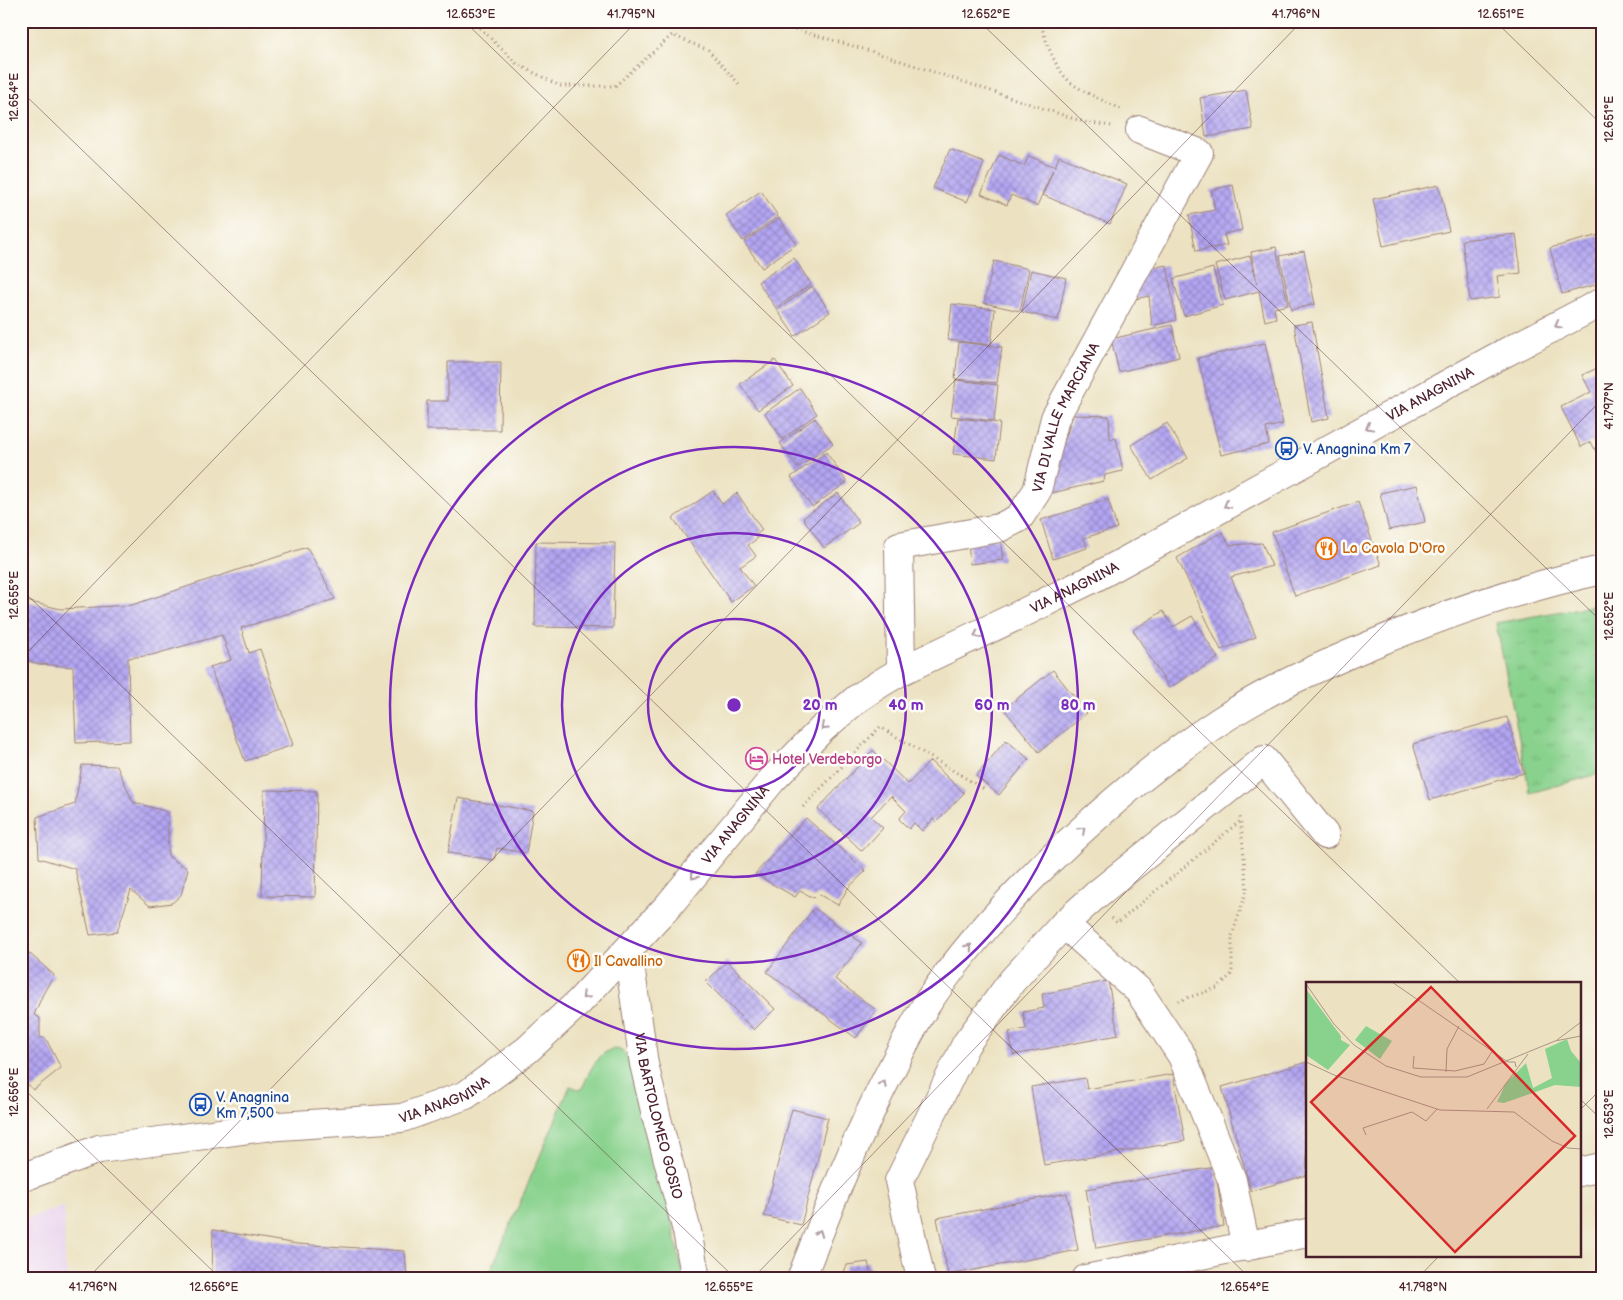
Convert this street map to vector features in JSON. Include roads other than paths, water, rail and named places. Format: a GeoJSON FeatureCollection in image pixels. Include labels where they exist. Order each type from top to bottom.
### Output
{"type":"FeatureCollection","features":[{"type":"Feature","properties":{"kind":"main road","name":"VIA DI VALLE MARCIANA"},"geometry":{"type":"LineString","coordinates":[[901,671],[898,543],[999,528],[1019,518],[1036,491],[1055,418],[1199,153],[1140,130]]}},
{"type":"Feature","properties":{"kind":"main road","name":"VIA ANAGNINA"},"geometry":{"type":"LineString","coordinates":[[21,1178],[99,1148],[264,1127],[402,1118],[466,1095],[527,1050],[579,1002],[687,885],[772,780],[805,746],[852,703],[880,682],[1080,585],[1493,359],[1602,302]]}},
{"type":"Feature","properties":{"kind":"main road"},"geometry":{"type":"LineString","coordinates":[[801,1279],[856,1144],[883,1085],[927,1005],[965,951],[996,915],[1040,869],[1099,814],[1150,770],[1203,732],[1261,696],[1303,675],[1376,643],[1460,610],[1528,588],[1602,570]]}},
{"type":"Feature","properties":{"kind":"main road"},"geometry":{"type":"LineString","coordinates":[[921,1279],[899,1181],[966,1044],[1012,981],[1064,924],[1096,895],[1264,760],[1325,835]]}},
{"type":"Feature","properties":{"kind":"main road"},"geometry":{"type":"LineString","coordinates":[[1064,924],[1138,990],[1182,1056],[1232,1180],[1246,1247]]}},
{"type":"Feature","properties":{"kind":"main road","name":"VIA BARTOLOMEO GOSIO"},"geometry":{"type":"LineString","coordinates":[[628,951],[648,1080],[680,1201],[696,1279]]}},
{"type":"Feature","properties":{"kind":"main road"},"geometry":{"type":"LineString","coordinates":[[1580,1172],[1602,1167]]}},
{"type":"Feature","properties":{"kind":"main road"},"geometry":{"type":"LineString","coordinates":[[1086,1279],[1306,1233]]}},
{"type":"Feature","properties":{"kind":"place","name":"V. Anagnina Km 7"},"geometry":{"type":"Point","coordinates":[1287,449]}},
{"type":"Feature","properties":{"kind":"place","name":"La Cavola D'Oro"},"geometry":{"type":"Point","coordinates":[1326,548]}},
{"type":"Feature","properties":{"kind":"place","name":"Hotel Verdeborgo"},"geometry":{"type":"Point","coordinates":[756,759]}},
{"type":"Feature","properties":{"kind":"place","name":"Il Cavallino"},"geometry":{"type":"Point","coordinates":[578,961]}},
{"type":"Feature","properties":{"kind":"place","name":"V. Anagnina Km 7,500"},"geometry":{"type":"Point","coordinates":[200,1105]}}]}
